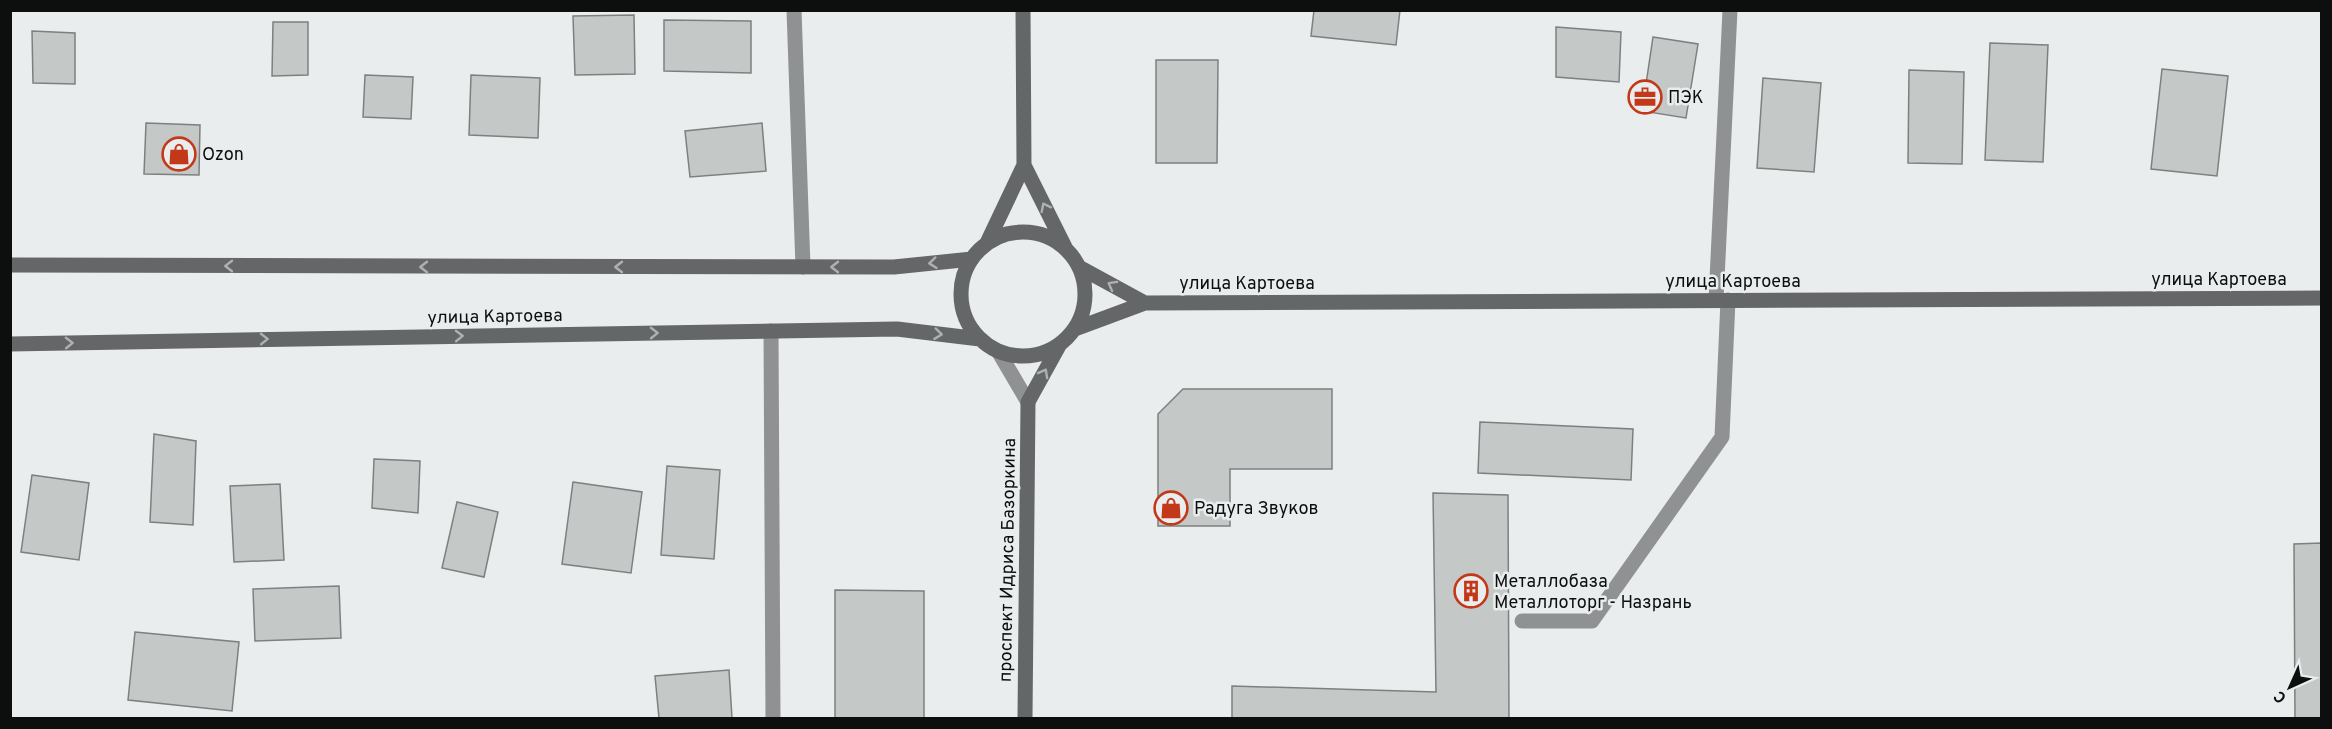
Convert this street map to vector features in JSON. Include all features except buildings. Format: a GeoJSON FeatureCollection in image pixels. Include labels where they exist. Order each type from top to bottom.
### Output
{"type":"FeatureCollection","features":[{"type":"Feature","properties":{"kind":"main road"},"geometry":{"type":"LineString","coordinates":[[1023,10],[1024,165],[987,243],[972,259],[963,279],[961,300],[967,321],[980,339],[998,351],[1019,356],[1041,354],[1060,344],[1075,328],[1084,309],[1085,288],[1080,267],[1066,249],[1024,165]]}},
{"type":"Feature","properties":{"kind":"main road"},"geometry":{"type":"LineString","coordinates":[[987,243],[1006,234],[1028,232],[1049,237],[1066,249]]}},
{"type":"Feature","properties":{"kind":"main road"},"geometry":{"type":"LineString","coordinates":[[10,266],[894,267],[972,259]]}},
{"type":"Feature","properties":{"kind":"main road","name":"улица Картоева"},"geometry":{"type":"LineString","coordinates":[[1080,267],[1145,303]]}},
{"type":"Feature","properties":{"kind":"main road","name":"улица Картоева"},"geometry":{"type":"LineString","coordinates":[[1075,328],[1145,303],[2322,298]]}},
{"type":"Feature","properties":{"kind":"main road","name":"улица Картоева"},"geometry":{"type":"LineString","coordinates":[[10,344],[897,329],[980,339]]}},
{"type":"Feature","properties":{"kind":"main road","name":"проспект Идриса Базоркина"},"geometry":{"type":"LineString","coordinates":[[1025,718],[1028,402],[1060,344]]}},
{"type":"Feature","properties":{"kind":"street"},"geometry":{"type":"LineString","coordinates":[[794,10],[802,267]]}},
{"type":"Feature","properties":{"kind":"street"},"geometry":{"type":"LineString","coordinates":[[1522,621],[1592,621],[1722,437],[1722,300],[1730,10]]}},
{"type":"Feature","properties":{"kind":"street"},"geometry":{"type":"LineString","coordinates":[[771,331],[773,718]]}},
{"type":"Feature","properties":{"kind":"street"},"geometry":{"type":"LineString","coordinates":[[998,351],[1028,402]]}},
{"type":"Feature","properties":{"kind":"place","name":"ПЭК"},"geometry":{"type":"Point","coordinates":[1645,97]}},
{"type":"Feature","properties":{"kind":"place","name":"Ozon"},"geometry":{"type":"Point","coordinates":[179,154]}},
{"type":"Feature","properties":{"kind":"place","name":"Радуга Звуков"},"geometry":{"type":"Point","coordinates":[1171,508]}},
{"type":"Feature","properties":{"kind":"place","name":"Металлобаза Металлоторг - Назрань"},"geometry":{"type":"Point","coordinates":[1471,591]}}]}
